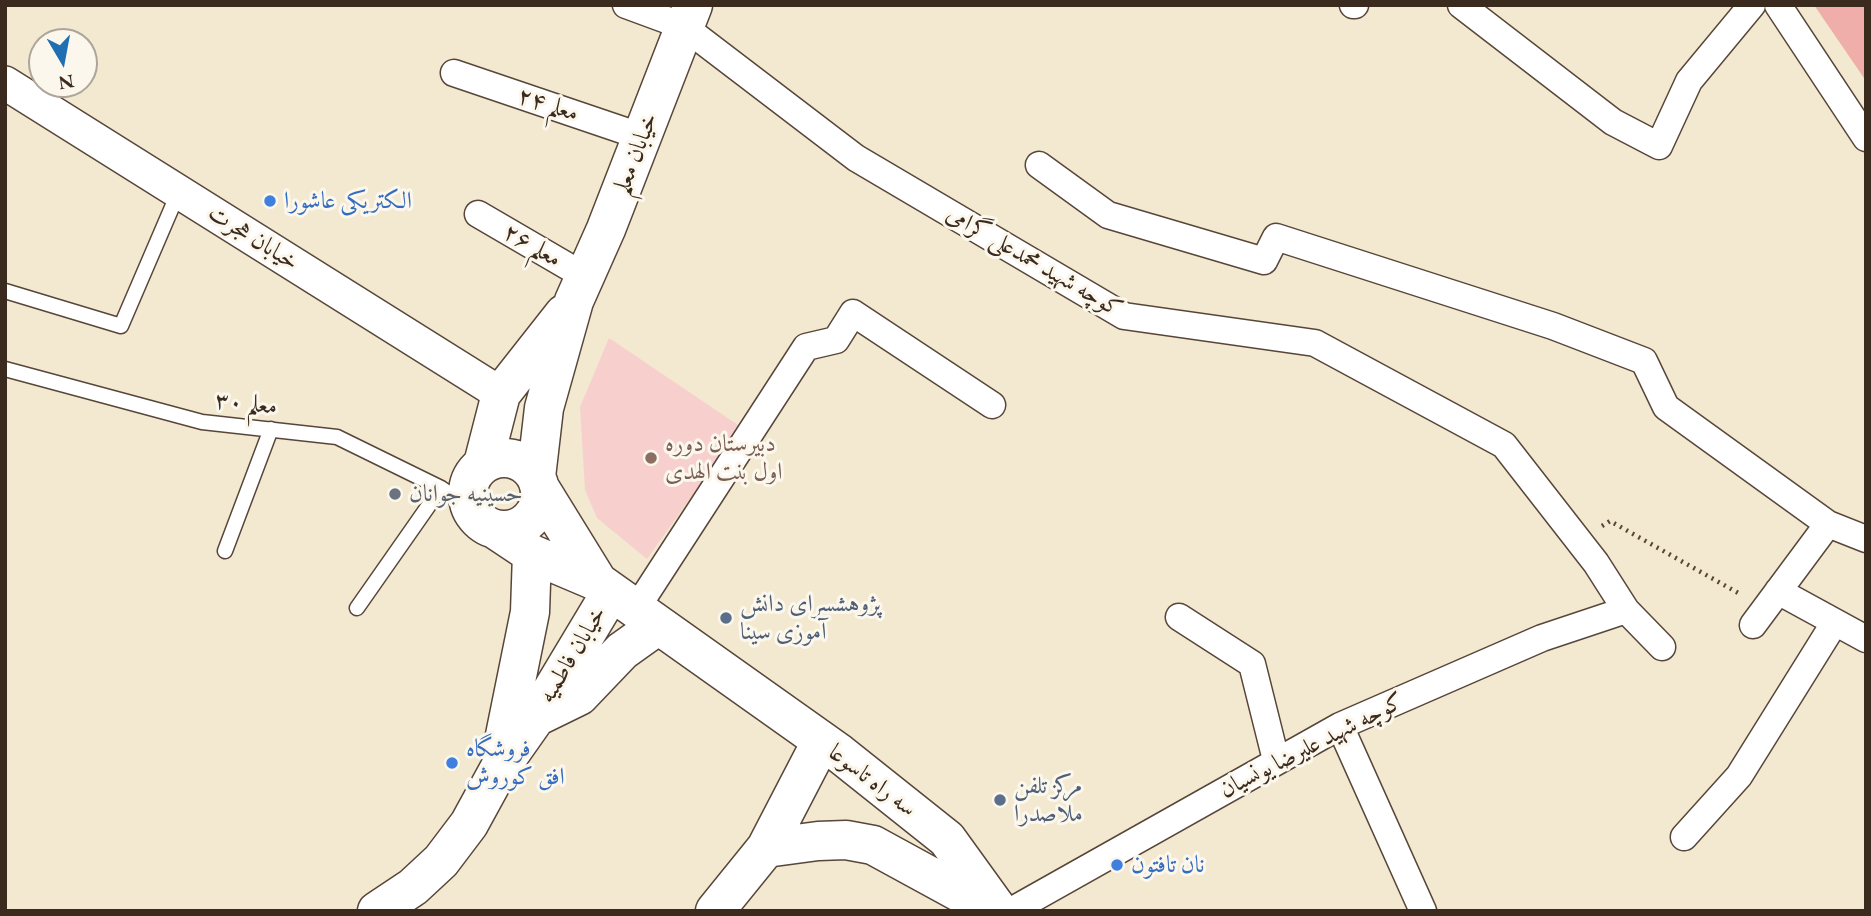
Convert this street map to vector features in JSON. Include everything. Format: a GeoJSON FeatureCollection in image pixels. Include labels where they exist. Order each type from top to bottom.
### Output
{"type":"FeatureCollection","features":[{"type":"Feature","properties":{"kind":"main road","name":"خیابان معلم"},"geometry":{"type":"LineString","coordinates":[[538,482],[544,408],[580,289],[643,137],[688,16]]}},
{"type":"Feature","properties":{"kind":"main road","name":"خیابان معلم"},"geometry":{"type":"LineString","coordinates":[[483,464],[501,394],[580,289]]}},
{"type":"Feature","properties":{"kind":"main road"},"geometry":{"type":"LineString","coordinates":[[501,394],[544,408]]}},
{"type":"Feature","properties":{"kind":"main road"},"geometry":{"type":"LineString","coordinates":[[469,508],[469,484],[483,464],[506,458],[528,468],[625,602],[622,651],[579,696],[536,717]]}},
{"type":"Feature","properties":{"kind":"main road"},"geometry":{"type":"LineString","coordinates":[[469,508],[508,530],[529,520],[536,511],[538,482]]}},
{"type":"Feature","properties":{"kind":"main road"},"geometry":{"type":"LineString","coordinates":[[469,508],[532,554],[625,602],[821,742]]}},
{"type":"Feature","properties":{"kind":"main road"},"geometry":{"type":"LineString","coordinates":[[498,771],[530,612],[532,554]]}},
{"type":"Feature","properties":{"kind":"main road","name":"خیابان فاطمیه"},"geometry":{"type":"LineString","coordinates":[[377,911],[413,887],[441,861],[469,824],[498,771],[536,717],[625,602]]}},
{"type":"Feature","properties":{"kind":"main road","name":"سه راه تاسوعا"},"geometry":{"type":"LineString","coordinates":[[715,911],[766,848],[821,742],[947,839],[997,911]]}},
{"type":"Feature","properties":{"kind":"main road"},"geometry":{"type":"LineString","coordinates":[[766,848],[846,840],[873,845],[997,911]]}},
{"type":"Feature","properties":{"kind":"street","name":"کوچه شهید محمدعلی گرامی"},"geometry":{"type":"LineString","coordinates":[[626,5],[688,16],[856,158],[1124,316],[1315,343],[1504,445],[1578,541],[1626,610],[1661,647]]}},
{"type":"Feature","properties":{"kind":"street"},"geometry":{"type":"LineString","coordinates":[[1461,5],[1613,122],[1659,146],[1689,81],[1752,5]]}},
{"type":"Feature","properties":{"kind":"street"},"geometry":{"type":"LineString","coordinates":[[1778,5],[1866,138]]}},
{"type":"Feature","properties":{"kind":"street","name":"معلم ۲۴"},"geometry":{"type":"LineString","coordinates":[[453,73],[643,137]]}},
{"type":"Feature","properties":{"kind":"street","name":"خیابان هجرت"},"geometry":{"type":"LineString","coordinates":[[5,83],[501,394]]}},
{"type":"Feature","properties":{"kind":"street"},"geometry":{"type":"LineString","coordinates":[[1039,165],[1108,215],[1264,261],[1276,237],[1553,326],[1644,361],[1666,407],[1828,524],[1866,539]]}},
{"type":"Feature","properties":{"kind":"street","name":"معلم ۲۶"},"geometry":{"type":"LineString","coordinates":[[478,214],[580,289]]}},
{"type":"Feature","properties":{"kind":"street"},"geometry":{"type":"LineString","coordinates":[[625,602],[806,347],[836,340],[853,313],[992,405]]}},
{"type":"Feature","properties":{"kind":"street"},"geometry":{"type":"LineString","coordinates":[[1828,524],[1765,608],[1835,622],[1866,639]]}},
{"type":"Feature","properties":{"kind":"street","name":"کوچه شهید علیرضا یونسیان"},"geometry":{"type":"LineString","coordinates":[[1011,911],[1340,726],[1542,638],[1626,610]]}},
{"type":"Feature","properties":{"kind":"street"},"geometry":{"type":"LineString","coordinates":[[1178,617],[1252,664],[1276,761]]}},
{"type":"Feature","properties":{"kind":"street"},"geometry":{"type":"LineString","coordinates":[[1684,837],[1739,776],[1835,622]]}},
{"type":"Feature","properties":{"kind":"street"},"geometry":{"type":"LineString","coordinates":[[1340,726],[1423,911]]}},
{"type":"Feature","properties":{"kind":"lane"},"geometry":{"type":"LineString","coordinates":[[5,291],[121,326],[178,191]]}},
{"type":"Feature","properties":{"kind":"lane","name":"معلم ۳۰"},"geometry":{"type":"LineString","coordinates":[[5,369],[202,422],[337,437],[469,508]]}},
{"type":"Feature","properties":{"kind":"lane"},"geometry":{"type":"LineString","coordinates":[[225,551],[271,429]]}},
{"type":"Feature","properties":{"kind":"lane"},"geometry":{"type":"LineString","coordinates":[[357,608],[469,508]]}},
{"type":"Feature","properties":{"kind":"path"},"geometry":{"type":"LineString","coordinates":[[1578,541],[1610,521],[1765,608]]}},
{"type":"Feature","properties":{"kind":"shaded area","name":"دبیرستان دوره اول بنت الهدی"},"geometry":{"type":"Polygon","coordinates":[[[609,338],[741,427],[647,559],[597,518],[585,490],[580,407],[609,338]]]}},
{"type":"Feature","properties":{"kind":"building"},"geometry":{"type":"Polygon","coordinates":[[[1814,5],[1866,5],[1866,81],[1814,5]]]}},
{"type":"Feature","properties":{"kind":"place","name":"الکتریکی عاشورا"},"geometry":{"type":"Point","coordinates":[270,201]}},
{"type":"Feature","properties":{"kind":"place","name":"دبیرستان دوره اول بنت الهدی"},"geometry":{"type":"Point","coordinates":[651,458]}},
{"type":"Feature","properties":{"kind":"place","name":"حسینیه جوانان"},"geometry":{"type":"Point","coordinates":[395,494]}},
{"type":"Feature","properties":{"kind":"place","name":"پژوهشسرای دانش آموزی سینا"},"geometry":{"type":"Point","coordinates":[726,618]}},
{"type":"Feature","properties":{"kind":"place","name":"فروشگاه افق کوروش"},"geometry":{"type":"Point","coordinates":[452,763]}},
{"type":"Feature","properties":{"kind":"place","name":"مرکز تلفن ملاصدرا"},"geometry":{"type":"Point","coordinates":[1000,800]}},
{"type":"Feature","properties":{"kind":"place","name":"نان تافتون"},"geometry":{"type":"Point","coordinates":[1117,865]}}]}
